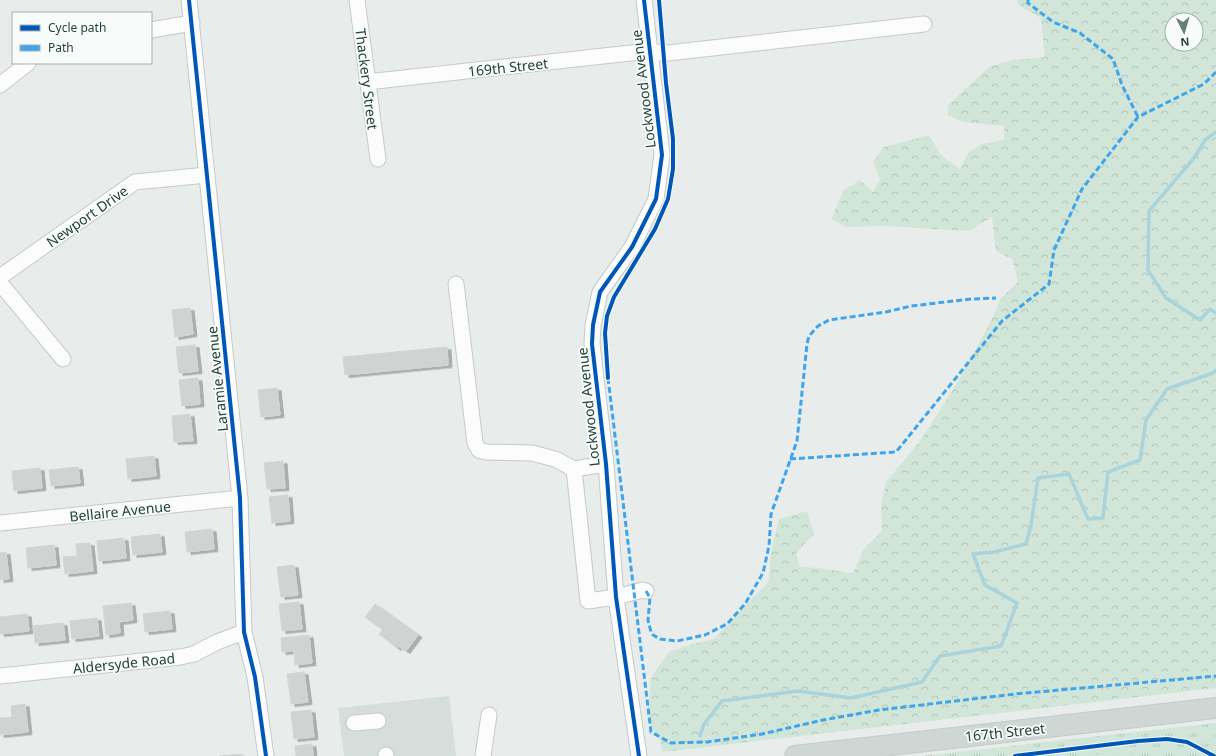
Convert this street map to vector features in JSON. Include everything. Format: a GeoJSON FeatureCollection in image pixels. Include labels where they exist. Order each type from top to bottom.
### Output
{"type":"FeatureCollection","features":[{"type":"Feature","properties":{"kind":"main road","name":"167th Street"},"geometry":{"type":"LineString","coordinates":[[795,756],[1216,708]]}},
{"type":"Feature","properties":{"kind":"street","name":"Laramie Avenue"},"geometry":{"type":"LineString","coordinates":[[190,0],[240,498],[244,632],[256,677],[266,756]]}},
{"type":"Feature","properties":{"kind":"street","name":"Thackery Street"},"geometry":{"type":"LineString","coordinates":[[358,0],[367,82],[378,159]]}},
{"type":"Feature","properties":{"kind":"street","name":"Lockwood Avenue"},"geometry":{"type":"LineString","coordinates":[[639,756],[616,597],[606,464],[592,344],[593,324],[600,292],[632,247],[656,199],[662,155],[644,0]]}},
{"type":"Feature","properties":{"kind":"street"},"geometry":{"type":"LineString","coordinates":[[152,30],[192,23]]}},
{"type":"Feature","properties":{"kind":"street","name":"169th Street"},"geometry":{"type":"LineString","coordinates":[[367,82],[649,51],[660,54],[924,24]]}},
{"type":"Feature","properties":{"kind":"street"},"geometry":{"type":"LineString","coordinates":[[0,85],[27,64]]}},
{"type":"Feature","properties":{"kind":"street","name":"Newport Drive"},"geometry":{"type":"LineString","coordinates":[[0,278],[135,182],[207,175]]}},
{"type":"Feature","properties":{"kind":"street"},"geometry":{"type":"LineString","coordinates":[[0,283],[63,359]]}},
{"type":"Feature","properties":{"kind":"street"},"geometry":{"type":"LineString","coordinates":[[456,284],[475,444],[479,450],[486,452],[532,454],[555,459],[574,469],[606,464]]}},
{"type":"Feature","properties":{"kind":"street"},"geometry":{"type":"LineString","coordinates":[[574,469],[588,601],[616,597],[642,590],[646,591]]}},
{"type":"Feature","properties":{"kind":"street","name":"Bellaire Avenue"},"geometry":{"type":"LineString","coordinates":[[0,523],[240,498]]}},
{"type":"Feature","properties":{"kind":"street","name":"Aldersyde Road"},"geometry":{"type":"LineString","coordinates":[[0,676],[180,657],[194,654],[217,642],[244,632]]}},
{"type":"Feature","properties":{"kind":"street"},"geometry":{"type":"LineString","coordinates":[[484,756],[489,715]]}},
{"type":"Feature","properties":{"kind":"street"},"geometry":{"type":"LineString","coordinates":[[354,723],[378,721]]}},
{"type":"Feature","properties":{"kind":"shaded area"},"geometry":{"type":"Polygon","coordinates":[[[449,696],[456,756],[344,756],[338,708],[449,696]]]}},
{"type":"Feature","properties":{"kind":"green space"},"geometry":{"type":"Polygon","coordinates":[[[1017,0],[1216,0],[1216,688],[663,752],[658,735],[650,725],[648,708],[651,677],[669,652],[692,644],[714,639],[769,581],[771,552],[779,519],[807,511],[814,534],[796,553],[800,567],[853,573],[863,550],[882,531],[881,505],[886,482],[920,441],[956,385],[991,321],[1001,298],[1018,282],[1012,259],[996,251],[992,217],[969,231],[883,226],[846,227],[831,219],[844,190],[860,180],[873,192],[880,179],[873,162],[884,147],[929,135],[941,155],[960,169],[968,153],[981,144],[1004,140],[1004,126],[963,122],[948,115],[948,105],[989,67],[1012,60],[1045,57],[1041,18],[1018,5],[1017,0]]]}},
{"type":"Feature","properties":{"kind":"green space"},"geometry":{"type":"Polygon","coordinates":[[[1216,723],[1216,756],[921,756],[1216,723]]]}},
{"type":"Feature","properties":{"kind":"green space"},"geometry":{"type":"Polygon","coordinates":[[[1130,751],[1140,756],[1084,756],[1130,751]]]}},
{"type":"Feature","properties":{"kind":"building"},"geometry":{"type":"Polygon","coordinates":[[[190,308],[193,334],[175,337],[172,310],[190,308]]]}},
{"type":"Feature","properties":{"kind":"building"},"geometry":{"type":"Polygon","coordinates":[[[195,345],[198,371],[179,373],[176,347],[195,345]]]}},
{"type":"Feature","properties":{"kind":"building"},"geometry":{"type":"Polygon","coordinates":[[[447,347],[448,365],[345,375],[343,357],[447,347]]]}},
{"type":"Feature","properties":{"kind":"building"},"geometry":{"type":"Polygon","coordinates":[[[198,378],[200,404],[182,406],[179,380],[198,378]]]}},
{"type":"Feature","properties":{"kind":"building"},"geometry":{"type":"Polygon","coordinates":[[[277,388],[280,415],[261,417],[258,390],[277,388]]]}},
{"type":"Feature","properties":{"kind":"building"},"geometry":{"type":"Polygon","coordinates":[[[190,414],[193,441],[174,442],[172,416],[190,414]]]}},
{"type":"Feature","properties":{"kind":"building"},"geometry":{"type":"Polygon","coordinates":[[[154,456],[156,476],[128,479],[126,459],[154,456]]]}},
{"type":"Feature","properties":{"kind":"building"},"geometry":{"type":"Polygon","coordinates":[[[283,461],[285,488],[267,489],[264,463],[283,461]]]}},
{"type":"Feature","properties":{"kind":"building"},"geometry":{"type":"Polygon","coordinates":[[[78,467],[80,483],[51,486],[49,470],[78,467]]]}},
{"type":"Feature","properties":{"kind":"building"},"geometry":{"type":"Polygon","coordinates":[[[40,468],[42,488],[14,491],[12,471],[40,468]]]}},
{"type":"Feature","properties":{"kind":"building"},"geometry":{"type":"Polygon","coordinates":[[[288,495],[290,521],[272,523],[269,497],[288,495]]]}},
{"type":"Feature","properties":{"kind":"building"},"geometry":{"type":"Polygon","coordinates":[[[212,529],[214,549],[187,552],[185,532],[212,529]]]}},
{"type":"Feature","properties":{"kind":"building"},"geometry":{"type":"Polygon","coordinates":[[[160,534],[162,552],[133,555],[131,537],[160,534]]]}},
{"type":"Feature","properties":{"kind":"building"},"geometry":{"type":"Polygon","coordinates":[[[124,538],[126,558],[99,561],[97,541],[124,538]]]}},
{"type":"Feature","properties":{"kind":"building"},"geometry":{"type":"Polygon","coordinates":[[[90,543],[93,571],[65,574],[63,557],[77,556],[76,544],[90,543]]]}},
{"type":"Feature","properties":{"kind":"building"},"geometry":{"type":"Polygon","coordinates":[[[54,545],[56,565],[28,568],[26,548],[54,545]]]}},
{"type":"Feature","properties":{"kind":"building"},"geometry":{"type":"Polygon","coordinates":[[[6,552],[9,579],[0,580],[0,553],[6,552]]]}},
{"type":"Feature","properties":{"kind":"building"},"geometry":{"type":"Polygon","coordinates":[[[294,565],[298,595],[281,597],[277,567],[294,565]]]}},
{"type":"Feature","properties":{"kind":"building"},"geometry":{"type":"Polygon","coordinates":[[[299,602],[302,629],[282,631],[279,604],[299,602]]]}},
{"type":"Feature","properties":{"kind":"building"},"geometry":{"type":"Polygon","coordinates":[[[131,603],[133,620],[119,622],[120,633],[106,635],[103,606],[131,603]]]}},
{"type":"Feature","properties":{"kind":"building"},"geometry":{"type":"Polygon","coordinates":[[[375,604],[418,635],[406,651],[398,646],[397,648],[379,634],[383,630],[365,617],[375,604]]]}},
{"type":"Feature","properties":{"kind":"building"},"geometry":{"type":"Polygon","coordinates":[[[170,611],[172,629],[145,632],[143,614],[170,611]]]}},
{"type":"Feature","properties":{"kind":"building"},"geometry":{"type":"Polygon","coordinates":[[[27,614],[29,631],[0,634],[0,617],[27,614]]]}},
{"type":"Feature","properties":{"kind":"building"},"geometry":{"type":"Polygon","coordinates":[[[97,618],[99,636],[72,639],[70,621],[97,618]]]}},
{"type":"Feature","properties":{"kind":"building"},"geometry":{"type":"Polygon","coordinates":[[[63,623],[65,640],[35,643],[33,626],[63,623]]]}},
{"type":"Feature","properties":{"kind":"building"},"geometry":{"type":"Polygon","coordinates":[[[309,635],[312,663],[295,665],[294,651],[282,652],[281,638],[309,635]]]}},
{"type":"Feature","properties":{"kind":"building"},"geometry":{"type":"Polygon","coordinates":[[[304,672],[308,702],[291,704],[287,674],[304,672]]]}},
{"type":"Feature","properties":{"kind":"building"},"geometry":{"type":"Polygon","coordinates":[[[25,704],[28,732],[0,735],[0,718],[12,717],[11,706],[25,704]]]}},
{"type":"Feature","properties":{"kind":"building"},"geometry":{"type":"Polygon","coordinates":[[[311,710],[314,737],[294,739],[291,712],[311,710]]]}},
{"type":"Feature","properties":{"kind":"building"},"geometry":{"type":"Polygon","coordinates":[[[312,744],[313,756],[296,756],[295,746],[312,744]]]}},
{"type":"Feature","properties":{"kind":"building"},"geometry":{"type":"Polygon","coordinates":[[[242,754],[242,756],[219,756],[242,754]]]}},
{"type":"Feature","properties":{"kind":"waterway"},"geometry":{"type":"LineString","coordinates":[[1216,132],[1205,140],[1194,158],[1149,211],[1148,270],[1166,298],[1200,320],[1210,309],[1216,313]]}},
{"type":"Feature","properties":{"kind":"waterway"},"geometry":{"type":"LineString","coordinates":[[700,736],[704,724],[722,701],[798,691],[851,698],[922,682],[940,656],[1001,646],[1017,603],[985,585],[973,554],[994,552],[1026,544],[1031,525],[1038,478],[1069,474],[1088,519],[1103,518],[1108,472],[1140,460],[1146,420],[1167,389],[1213,373],[1216,370]]}},
{"type":"Feature","properties":{"kind":"marked path"},"geometry":{"type":"LineString","coordinates":[[1028,0],[1028,3],[1053,22],[1080,33],[1113,59],[1122,85],[1138,117]]}},
{"type":"Feature","properties":{"kind":"marked path"},"geometry":{"type":"LineString","coordinates":[[790,459],[896,452],[1002,321],[1049,284],[1054,250],[1082,189],[1138,117],[1204,84],[1216,72]]}},
{"type":"Feature","properties":{"kind":"marked path"},"geometry":{"type":"LineString","coordinates":[[646,591],[650,598],[648,620],[651,632],[660,639],[677,641],[705,635],[727,624],[745,604],[763,573],[769,546],[771,514],[797,441],[807,344],[809,336],[818,326],[829,320],[886,312],[911,306],[971,299],[996,298]]}},
{"type":"Feature","properties":{"kind":"marked path"},"geometry":{"type":"LineString","coordinates":[[608,378],[651,732],[671,743],[707,742],[762,734],[823,720],[879,710],[1015,694],[1216,676]]}},
{"type":"Feature","properties":{"kind":"cycle path"},"geometry":{"type":"LineString","coordinates":[[189,0],[240,498],[244,632],[255,677],[266,756]]}},
{"type":"Feature","properties":{"kind":"cycle path"},"geometry":{"type":"LineString","coordinates":[[639,756],[616,597],[606,464],[592,344],[593,325],[600,292],[632,247],[656,199],[662,155],[644,0]]}},
{"type":"Feature","properties":{"kind":"cycle path"},"geometry":{"type":"LineString","coordinates":[[608,378],[605,333],[607,316],[614,297],[655,229],[668,199],[673,169],[673,139],[666,83],[659,0]]}},
{"type":"Feature","properties":{"kind":"cycle path"},"geometry":{"type":"LineString","coordinates":[[1015,756],[1138,741],[1167,739],[1187,742],[1214,756]]}}]}
